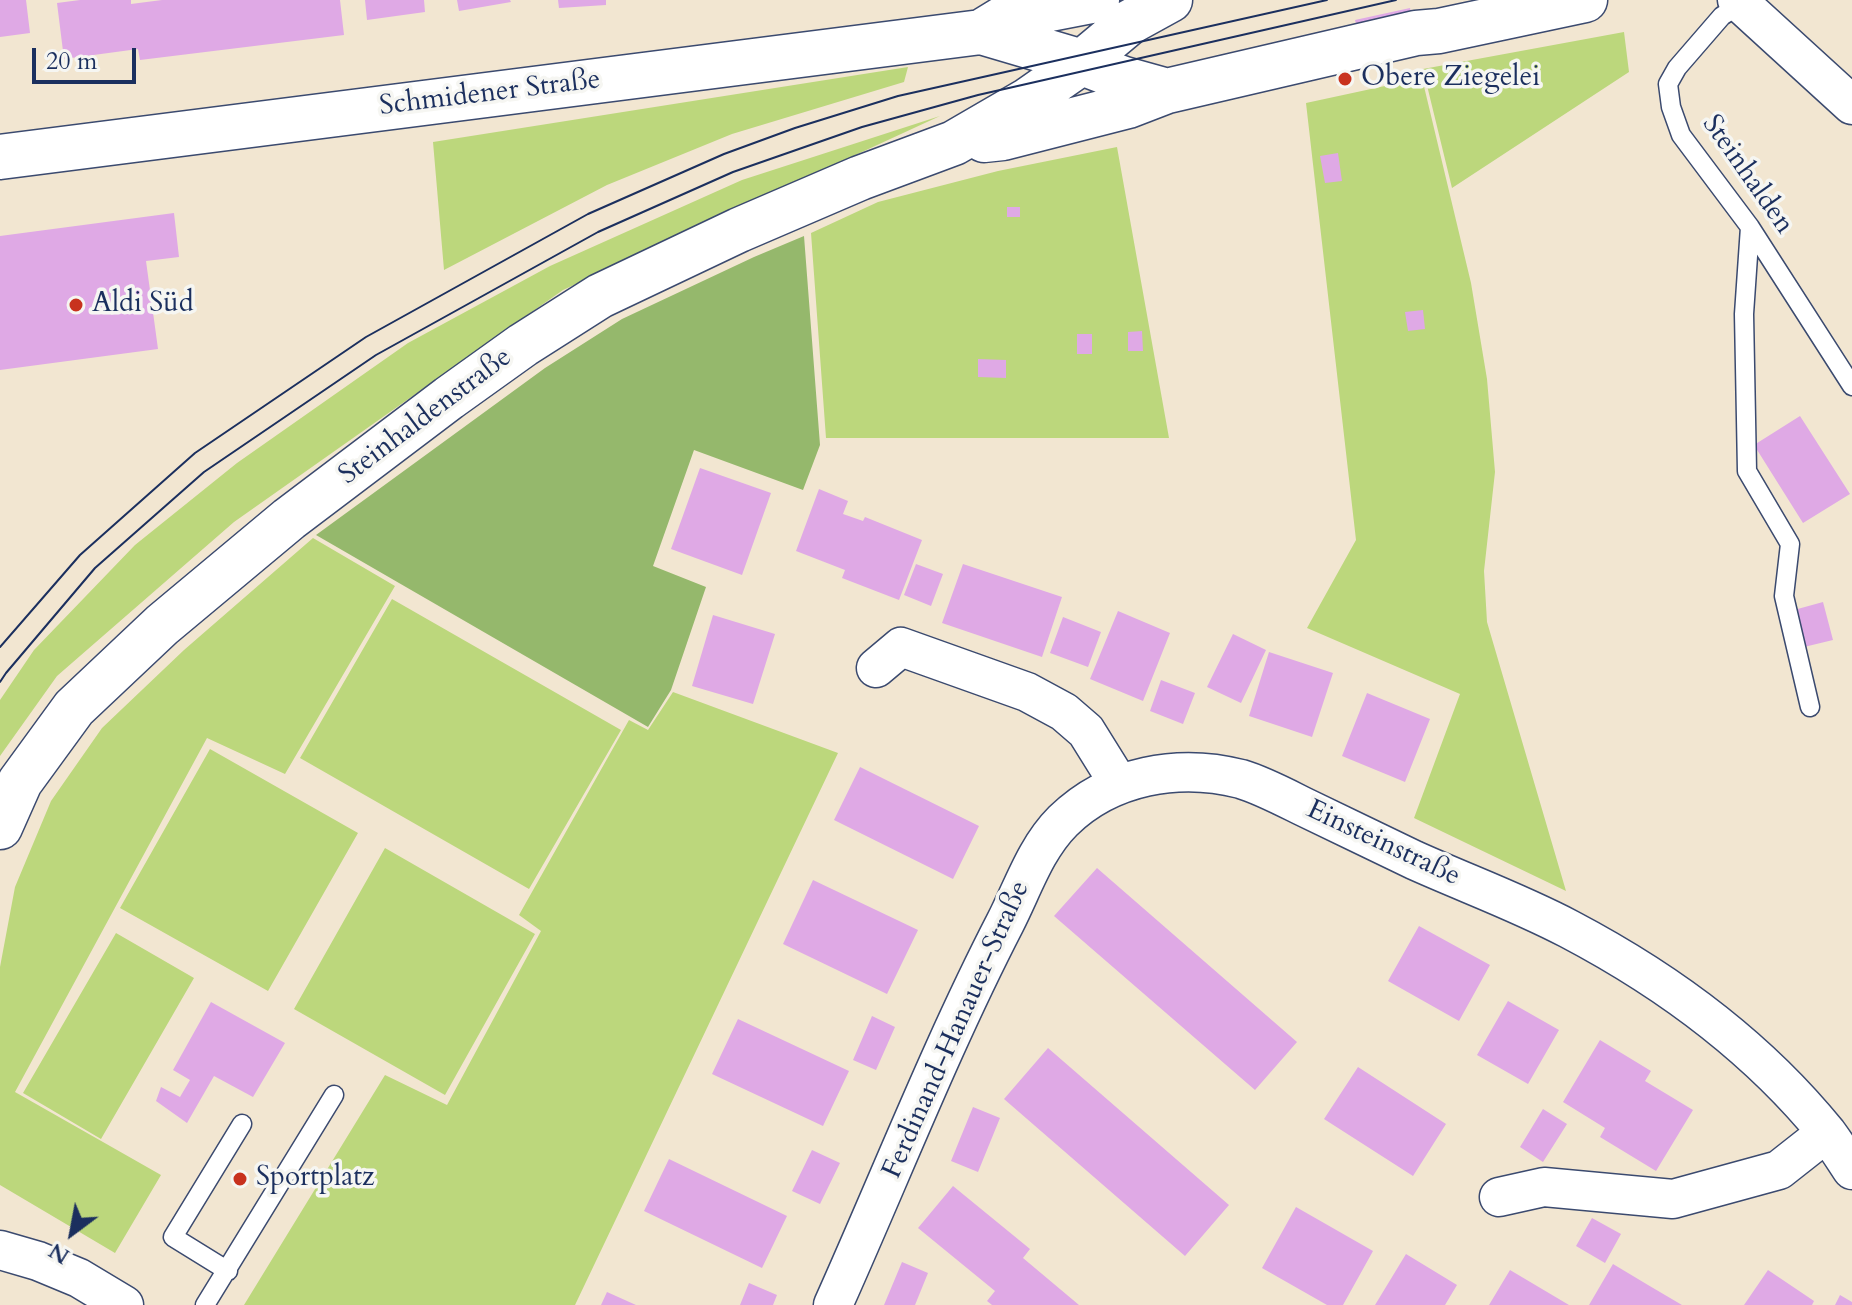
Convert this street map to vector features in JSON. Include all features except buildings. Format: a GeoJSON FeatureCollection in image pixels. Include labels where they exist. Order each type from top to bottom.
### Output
{"type":"FeatureCollection","features":[{"type":"Feature","properties":{"kind":"main road","name":"Schmidener Straße"},"geometry":{"type":"LineString","coordinates":[[0,157],[981,32],[1004,18],[1097,0]]}},
{"type":"Feature","properties":{"kind":"main road"},"geometry":{"type":"LineString","coordinates":[[1081,63],[1130,22],[1170,0]]}},
{"type":"Feature","properties":{"kind":"main road","name":"Schmidener Straße"},"geometry":{"type":"LineString","coordinates":[[981,32],[1167,91],[1416,33],[1439,31],[1585,0]]}},
{"type":"Feature","properties":{"kind":"main road","name":"Steinhaldenstraße"},"geometry":{"type":"LineString","coordinates":[[0,827],[20,782],[74,708],[162,625],[289,519],[523,345],[600,296],[739,230],[860,178],[954,143],[1028,100],[1081,63]]}},
{"type":"Feature","properties":{"kind":"main road","name":"Steinhaldenstraße"},"geometry":{"type":"LineString","coordinates":[[954,143],[1003,138],[1128,106],[1167,91]]}},
{"type":"Feature","properties":{"kind":"street"},"geometry":{"type":"LineString","coordinates":[[1739,2],[1852,105]]}},
{"type":"Feature","properties":{"kind":"street"},"geometry":{"type":"LineString","coordinates":[[876,668],[901,647],[1027,692],[1064,712],[1086,731],[1119,784]]}},
{"type":"Feature","properties":{"kind":"street","name":"Einsteinstraße"},"geometry":{"type":"LineString","coordinates":[[1119,784],[1160,773],[1200,772],[1243,780],[1567,928],[1663,984],[1715,1024],[1777,1079],[1826,1133],[1852,1170]]}},
{"type":"Feature","properties":{"kind":"street","name":"Ferdinand-Hanauer-Straße"},"geometry":{"type":"LineString","coordinates":[[833,1305],[952,1033],[1038,851],[1063,821],[1088,801],[1119,784]]}},
{"type":"Feature","properties":{"kind":"street"},"geometry":{"type":"LineString","coordinates":[[1499,1197],[1544,1187],[1673,1199],[1779,1170],[1826,1133]]}},
{"type":"Feature","properties":{"kind":"street"},"geometry":{"type":"LineString","coordinates":[[0,1250],[79,1278],[124,1305]]}},
{"type":"Feature","properties":{"kind":"lane","name":"Steinhalden"},"geometry":{"type":"LineString","coordinates":[[1739,2],[1722,16],[1677,68],[1668,84],[1671,107],[1681,135],[1750,227],[1852,386]]}},
{"type":"Feature","properties":{"kind":"lane"},"geometry":{"type":"LineString","coordinates":[[1750,227],[1744,314],[1747,471],[1790,544],[1784,596],[1810,707]]}},
{"type":"Feature","properties":{"kind":"lane"},"geometry":{"type":"LineString","coordinates":[[205,1305],[334,1095]]}},
{"type":"Feature","properties":{"kind":"lane"},"geometry":{"type":"LineString","coordinates":[[228,1271],[173,1237],[242,1124]]}},
{"type":"Feature","properties":{"kind":"green space"},"geometry":{"type":"Polygon","coordinates":[[[1624,32],[1629,72],[1452,188],[1423,69],[1624,32]]]}},
{"type":"Feature","properties":{"kind":"green space"},"geometry":{"type":"Polygon","coordinates":[[[908,67],[904,82],[732,134],[607,185],[444,270],[433,142],[908,67]]]}},
{"type":"Feature","properties":{"kind":"green space"},"geometry":{"type":"Polygon","coordinates":[[[1422,78],[1471,283],[1487,379],[1495,472],[1484,571],[1487,622],[1566,891],[1414,818],[1460,694],[1307,628],[1356,540],[1306,103],[1422,78]]]}},
{"type":"Feature","properties":{"kind":"green space"},"geometry":{"type":"Polygon","coordinates":[[[940,116],[563,290],[234,522],[57,676],[0,756],[0,700],[34,650],[135,545],[237,463],[408,343],[550,266],[742,180],[940,116]]]}},
{"type":"Feature","properties":{"kind":"green space"},"geometry":{"type":"Polygon","coordinates":[[[1117,147],[1169,438],[826,438],[811,233],[878,202],[998,171],[1117,147]]]}},
{"type":"Feature","properties":{"kind":"green space"},"geometry":{"type":"Polygon","coordinates":[[[804,236],[820,445],[803,490],[694,450],[653,566],[706,587],[671,690],[648,727],[316,535],[545,368],[622,319],[804,236]]]}},
{"type":"Feature","properties":{"kind":"green space"},"geometry":{"type":"Polygon","coordinates":[[[313,538],[395,586],[285,774],[207,738],[15,1092],[161,1175],[115,1253],[0,1185],[0,967],[15,887],[51,801],[102,728],[184,650],[313,538]]]}},
{"type":"Feature","properties":{"kind":"green space"},"geometry":{"type":"Polygon","coordinates":[[[392,599],[621,730],[529,889],[300,758],[392,599]]]}},
{"type":"Feature","properties":{"kind":"green space"},"geometry":{"type":"Polygon","coordinates":[[[673,692],[838,753],[575,1305],[244,1305],[385,1075],[447,1105],[541,931],[519,915],[629,720],[648,730],[673,692]]]}},
{"type":"Feature","properties":{"kind":"green space"},"geometry":{"type":"Polygon","coordinates":[[[210,749],[358,833],[268,991],[120,908],[210,749]]]}},
{"type":"Feature","properties":{"kind":"green space"},"geometry":{"type":"Polygon","coordinates":[[[385,848],[535,934],[445,1095],[294,1009],[385,848]]]}},
{"type":"Feature","properties":{"kind":"green space"},"geometry":{"type":"Polygon","coordinates":[[[116,933],[194,978],[101,1139],[23,1093],[116,933]]]}},
{"type":"Feature","properties":{"kind":"tram line"},"geometry":{"type":"LineString","coordinates":[[0,647],[80,555],[195,453],[366,337],[588,214],[724,154],[898,96],[1327,0]]}},
{"type":"Feature","properties":{"kind":"tram line"},"geometry":{"type":"LineString","coordinates":[[0,682],[95,568],[204,472],[376,355],[598,232],[733,172],[862,127],[978,95],[1396,0]]}},
{"type":"Feature","properties":{"kind":"place","name":"Obere Ziegelei"},"geometry":{"type":"Point","coordinates":[1345,79]}},
{"type":"Feature","properties":{"kind":"place","name":"Aldi Süd"},"geometry":{"type":"Point","coordinates":[76,305]}},
{"type":"Feature","properties":{"kind":"place","name":"Sportplatz"},"geometry":{"type":"Point","coordinates":[240,1179]}}]}
